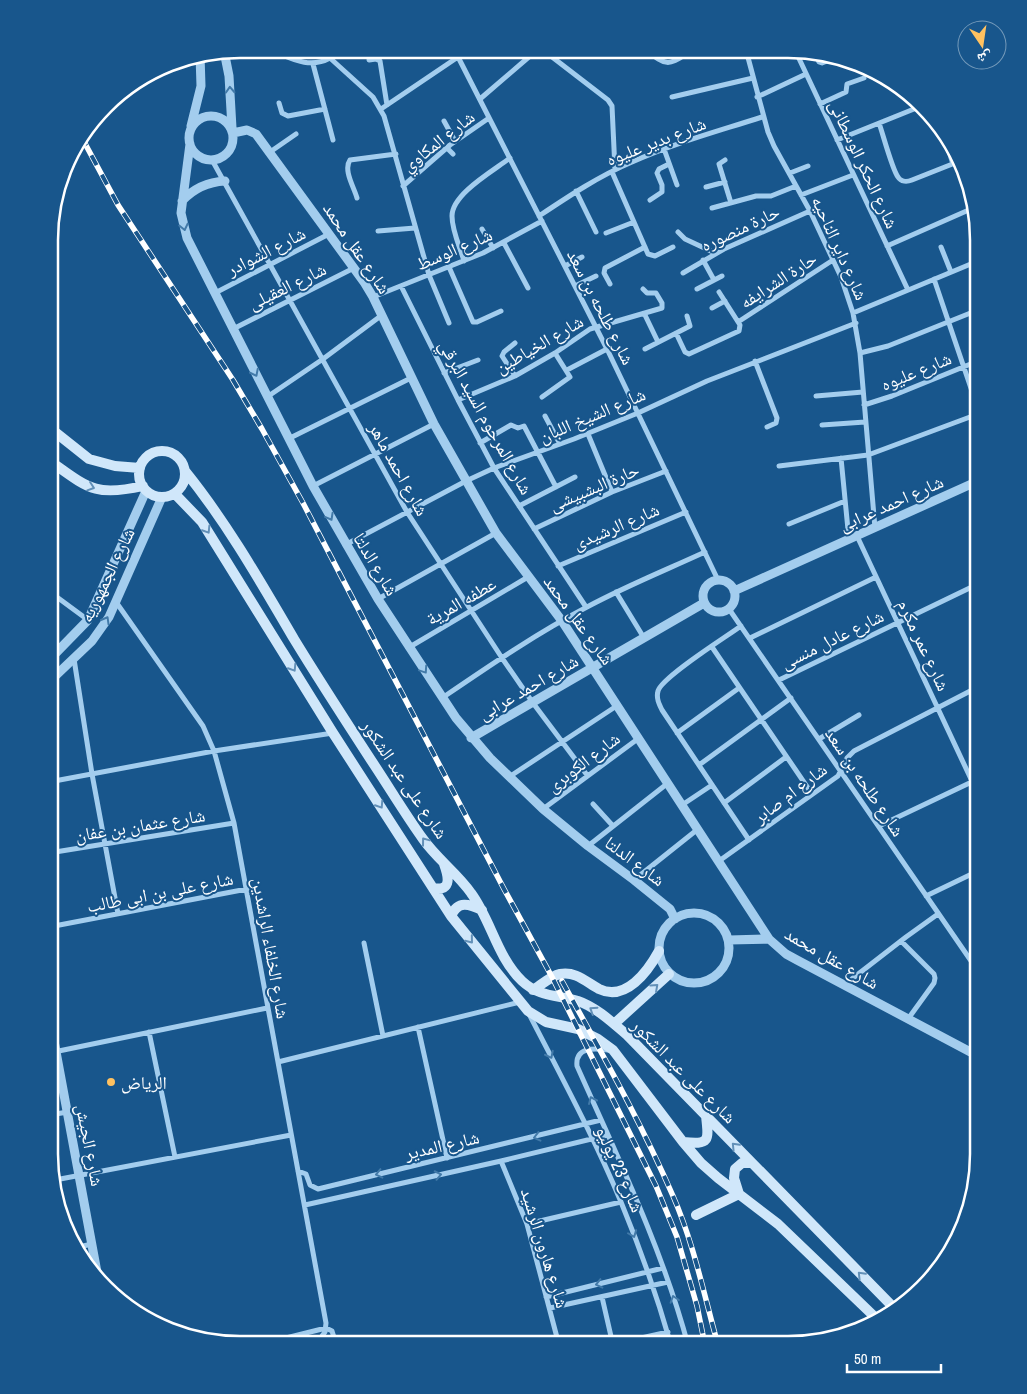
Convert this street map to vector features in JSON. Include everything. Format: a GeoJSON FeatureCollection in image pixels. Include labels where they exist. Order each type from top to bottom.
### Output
{"type":"FeatureCollection","features":[{"type":"Feature","properties":{"kind":"main road"},"geometry":{"type":"LineString","coordinates":[[58,434],[89,459],[115,466],[140,468]]}},
{"type":"Feature","properties":{"kind":"main road"},"geometry":{"type":"LineString","coordinates":[[166,451],[178,457],[185,471],[184,484],[175,494],[162,497],[151,495],[144,489],[140,481],[140,468],[147,457],[153,453],[166,451]]}},
{"type":"Feature","properties":{"kind":"main road"},"geometry":{"type":"LineString","coordinates":[[58,468],[86,487],[101,491],[144,489]]}},
{"type":"Feature","properties":{"kind":"main road","name":"شارع على عبد الشكور"},"geometry":{"type":"LineString","coordinates":[[185,471],[229,531],[314,671],[415,828],[430,848],[460,879],[483,911],[504,956],[514,972],[533,990],[542,994],[579,1001],[590,1006],[627,1035],[890,1304]]}},
{"type":"Feature","properties":{"kind":"main road","name":"شارع على عبد الشكور"},"geometry":{"type":"LineString","coordinates":[[175,494],[202,522],[333,733],[451,916],[528,1012],[546,1022],[578,1029],[598,1039],[613,1050],[683,1142],[718,1178],[778,1224],[873,1315]]}},
{"type":"Feature","properties":{"kind":"main road"},"geometry":{"type":"LineString","coordinates":[[433,888],[444,888],[448,883],[443,861]]}},
{"type":"Feature","properties":{"kind":"main road"},"geometry":{"type":"LineString","coordinates":[[451,916],[458,906],[463,904],[469,904],[483,911]]}},
{"type":"Feature","properties":{"kind":"main road"},"geometry":{"type":"LineString","coordinates":[[533,990],[558,974],[566,974],[581,977],[607,992],[617,992],[626,988],[644,974],[659,951]]}},
{"type":"Feature","properties":{"kind":"main road"},"geometry":{"type":"LineString","coordinates":[[614,1024],[670,974]]}},
{"type":"Feature","properties":{"kind":"main road"},"geometry":{"type":"LineString","coordinates":[[683,1142],[700,1144],[705,1140],[708,1134],[706,1116]]}},
{"type":"Feature","properties":{"kind":"main road"},"geometry":{"type":"LineString","coordinates":[[696,1215],[740,1194],[733,1173],[738,1165],[751,1163]]}},
{"type":"Feature","properties":{"kind":"street"},"geometry":{"type":"LineString","coordinates":[[201,62],[201,86],[191,129],[190,144],[192,149],[201,158],[212,160],[224,156],[229,151],[234,139],[227,58]]}},
{"type":"Feature","properties":{"kind":"street"},"geometry":{"type":"LineString","coordinates":[[290,58],[302,63],[313,64],[330,58],[373,98],[381,109],[396,154],[429,275],[450,323]]}},
{"type":"Feature","properties":{"kind":"street"},"geometry":{"type":"LineString","coordinates":[[381,109],[455,58]]}},
{"type":"Feature","properties":{"kind":"street","name":"شارع طلحه بن سعد"},"geometry":{"type":"LineString","coordinates":[[459,58],[607,349],[718,580]]}},
{"type":"Feature","properties":{"kind":"street"},"geometry":{"type":"LineString","coordinates":[[480,99],[528,58]]}},
{"type":"Feature","properties":{"kind":"street"},"geometry":{"type":"LineString","coordinates":[[553,58],[609,102],[612,109],[613,171],[648,254],[652,256],[673,246]]}},
{"type":"Feature","properties":{"kind":"street"},"geometry":{"type":"LineString","coordinates":[[657,58],[665,63],[673,62],[680,58]]}},
{"type":"Feature","properties":{"kind":"street","name":"شارع داير الناحيه"},"geometry":{"type":"LineString","coordinates":[[748,58],[762,117],[774,146],[810,211],[841,277],[856,323],[874,528]]}},
{"type":"Feature","properties":{"kind":"street","name":"شارع الحكر الوسطانى"},"geometry":{"type":"LineString","coordinates":[[799,58],[908,290]]}},
{"type":"Feature","properties":{"kind":"street"},"geometry":{"type":"LineString","coordinates":[[369,60],[376,59],[380,61],[387,105]]}},
{"type":"Feature","properties":{"kind":"street"},"geometry":{"type":"LineString","coordinates":[[313,64],[333,140]]}},
{"type":"Feature","properties":{"kind":"street"},"geometry":{"type":"LineString","coordinates":[[757,97],[806,74]]}},
{"type":"Feature","properties":{"kind":"street"},"geometry":{"type":"LineString","coordinates":[[672,97],[753,78]]}},
{"type":"Feature","properties":{"kind":"street"},"geometry":{"type":"LineString","coordinates":[[820,104],[846,92],[847,84],[864,78]]}},
{"type":"Feature","properties":{"kind":"street"},"geometry":{"type":"LineString","coordinates":[[279,103],[282,113],[288,116],[325,109]]}},
{"type":"Feature","properties":{"kind":"street"},"geometry":{"type":"LineString","coordinates":[[837,140],[914,109]]}},
{"type":"Feature","properties":{"kind":"street"},"geometry":{"type":"LineString","coordinates":[[191,129],[199,119],[211,115],[224,119],[233,131]]}},
{"type":"Feature","properties":{"kind":"street","name":"شارع بدير عليوه"},"geometry":{"type":"LineString","coordinates":[[539,216],[613,171],[664,149],[762,117]]}},
{"type":"Feature","properties":{"kind":"street","name":"شارع المكاوي"},"geometry":{"type":"LineString","coordinates":[[404,186],[446,148],[489,118]]}},
{"type":"Feature","properties":{"kind":"street"},"geometry":{"type":"LineString","coordinates":[[444,121],[455,141]]}},
{"type":"Feature","properties":{"kind":"street"},"geometry":{"type":"LineString","coordinates":[[880,123],[896,173],[902,181],[907,182],[953,164]]}},
{"type":"Feature","properties":{"kind":"street","name":"شارع عقل محمد"},"geometry":{"type":"LineString","coordinates":[[233,131],[242,130],[256,134],[354,268],[373,297],[434,424],[496,533],[562,621],[594,668],[768,939],[792,957],[970,1052]]}},
{"type":"Feature","properties":{"kind":"street"},"geometry":{"type":"LineString","coordinates":[[270,152],[296,134]]}},
{"type":"Feature","properties":{"kind":"street","name":"شارع الدلتا"},"geometry":{"type":"LineString","coordinates":[[190,144],[182,201],[182,222],[187,238],[313,486],[345,545],[408,648],[472,738],[509,777],[543,809],[670,910],[675,919]]}},
{"type":"Feature","properties":{"kind":"street"},"geometry":{"type":"LineString","coordinates":[[446,148],[453,154]]}},
{"type":"Feature","properties":{"kind":"street"},"geometry":{"type":"LineString","coordinates":[[664,149],[677,186]]}},
{"type":"Feature","properties":{"kind":"street"},"geometry":{"type":"LineString","coordinates":[[357,198],[347,169],[347,164],[350,160],[396,154]]}},
{"type":"Feature","properties":{"kind":"street"},"geometry":{"type":"LineString","coordinates":[[464,261],[453,223],[453,208],[462,195],[510,158]]}},
{"type":"Feature","properties":{"kind":"street","name":"شارع احمد ماهر"},"geometry":{"type":"LineString","coordinates":[[212,160],[407,512],[502,658],[533,703],[588,775]]}},
{"type":"Feature","properties":{"kind":"street"},"geometry":{"type":"LineString","coordinates":[[724,160],[719,164],[731,203]]}},
{"type":"Feature","properties":{"kind":"street"},"geometry":{"type":"LineString","coordinates":[[650,200],[662,192],[662,185],[657,173],[669,164]]}},
{"type":"Feature","properties":{"kind":"street"},"geometry":{"type":"LineString","coordinates":[[790,174],[808,166]]}},
{"type":"Feature","properties":{"kind":"street"},"geometry":{"type":"LineString","coordinates":[[801,195],[854,175]]}},
{"type":"Feature","properties":{"kind":"street"},"geometry":{"type":"LineString","coordinates":[[182,201],[197,188],[225,181]]}},
{"type":"Feature","properties":{"kind":"street"},"geometry":{"type":"LineString","coordinates":[[706,187],[725,182]]}},
{"type":"Feature","properties":{"kind":"street"},"geometry":{"type":"LineString","coordinates":[[712,208],[756,196],[771,196],[796,186]]}},
{"type":"Feature","properties":{"kind":"street"},"geometry":{"type":"LineString","coordinates":[[576,192],[596,232]]}},
{"type":"Feature","properties":{"kind":"street","name":"حارة منصوره"},"geometry":{"type":"LineString","coordinates":[[683,273],[715,253],[810,211]]}},
{"type":"Feature","properties":{"kind":"street"},"geometry":{"type":"LineString","coordinates":[[887,246],[967,211]]}},
{"type":"Feature","properties":{"kind":"street","name":"شارع الوسط"},"geometry":{"type":"LineString","coordinates":[[373,297],[464,261],[504,243],[542,222]]}},
{"type":"Feature","properties":{"kind":"street"},"geometry":{"type":"LineString","coordinates":[[606,233],[634,222]]}},
{"type":"Feature","properties":{"kind":"street"},"geometry":{"type":"LineString","coordinates":[[378,231],[415,228]]}},
{"type":"Feature","properties":{"kind":"street"},"geometry":{"type":"LineString","coordinates":[[482,229],[493,248]]}},
{"type":"Feature","properties":{"kind":"street"},"geometry":{"type":"LineString","coordinates":[[678,232],[685,239],[715,253]]}},
{"type":"Feature","properties":{"kind":"street","name":"شارع الشوادر"},"geometry":{"type":"LineString","coordinates":[[215,293],[329,234]]}},
{"type":"Feature","properties":{"kind":"street"},"geometry":{"type":"LineString","coordinates":[[504,243],[528,288]]}},
{"type":"Feature","properties":{"kind":"street"},"geometry":{"type":"LineString","coordinates":[[610,284],[604,273],[605,268],[645,246]]}},
{"type":"Feature","properties":{"kind":"street"},"geometry":{"type":"LineString","coordinates":[[941,247],[951,272]]}},
{"type":"Feature","properties":{"kind":"street"},"geometry":{"type":"LineString","coordinates":[[564,266],[582,257]]}},
{"type":"Feature","properties":{"kind":"street"},"geometry":{"type":"LineString","coordinates":[[703,260],[714,280]]}},
{"type":"Feature","properties":{"kind":"street","name":"حارة الشرايفه"},"geometry":{"type":"LineString","coordinates":[[738,322],[833,260]]}},
{"type":"Feature","properties":{"kind":"street"},"geometry":{"type":"LineString","coordinates":[[853,313],[970,264]]}},
{"type":"Feature","properties":{"kind":"street"},"geometry":{"type":"LineString","coordinates":[[449,267],[472,320],[477,322],[501,311]]}},
{"type":"Feature","properties":{"kind":"street","name":"شارع العقيلى"},"geometry":{"type":"LineString","coordinates":[[233,329],[354,268]]}},
{"type":"Feature","properties":{"kind":"street"},"geometry":{"type":"LineString","coordinates":[[575,286],[596,276]]}},
{"type":"Feature","properties":{"kind":"street"},"geometry":{"type":"LineString","coordinates":[[698,289],[722,276]]}},
{"type":"Feature","properties":{"kind":"street"},"geometry":{"type":"LineString","coordinates":[[934,279],[970,386]]}},
{"type":"Feature","properties":{"kind":"street","name":"شارع المرحوم السيد البرقي"},"geometry":{"type":"LineString","coordinates":[[401,286],[494,468],[586,607]]}},
{"type":"Feature","properties":{"kind":"street","name":"شارع الخياطين"},"geometry":{"type":"LineString","coordinates":[[458,400],[515,376],[595,327],[662,308],[663,306],[656,293],[647,292],[643,288]]}},
{"type":"Feature","properties":{"kind":"street","name":"حارة الشرايفه"},"geometry":{"type":"LineString","coordinates":[[676,333],[684,350],[689,354],[737,333],[740,328],[738,322],[718,292]]}},
{"type":"Feature","properties":{"kind":"street"},"geometry":{"type":"LineString","coordinates":[[712,308],[725,301]]}},
{"type":"Feature","properties":{"kind":"street"},"geometry":{"type":"LineString","coordinates":[[644,313],[658,342]]}},
{"type":"Feature","properties":{"kind":"street"},"geometry":{"type":"LineString","coordinates":[[860,353],[888,346],[970,313]]}},
{"type":"Feature","properties":{"kind":"street"},"geometry":{"type":"LineString","coordinates":[[268,397],[382,315]]}},
{"type":"Feature","properties":{"kind":"street"},"geometry":{"type":"LineString","coordinates":[[645,348],[690,326],[687,316]]}},
{"type":"Feature","properties":{"kind":"street","name":"شارع الشيخ اللبان"},"geometry":{"type":"LineString","coordinates":[[345,545],[494,468],[588,434],[699,384],[856,323]]}},
{"type":"Feature","properties":{"kind":"street"},"geometry":{"type":"LineString","coordinates":[[515,343],[502,356],[515,376]]}},
{"type":"Feature","properties":{"kind":"street"},"geometry":{"type":"LineString","coordinates":[[567,370],[607,349]]}},
{"type":"Feature","properties":{"kind":"street"},"geometry":{"type":"LineString","coordinates":[[542,397],[570,377],[555,353]]}},
{"type":"Feature","properties":{"kind":"street"},"geometry":{"type":"LineString","coordinates":[[444,373],[478,360]]}},
{"type":"Feature","properties":{"kind":"street"},"geometry":{"type":"LineString","coordinates":[[756,361],[778,421],[774,425],[767,427]]}},
{"type":"Feature","properties":{"kind":"street","name":"شارع عليوه"},"geometry":{"type":"LineString","coordinates":[[864,405],[901,393],[970,364]]}},
{"type":"Feature","properties":{"kind":"street"},"geometry":{"type":"LineString","coordinates":[[288,439],[411,378]]}},
{"type":"Feature","properties":{"kind":"street"},"geometry":{"type":"LineString","coordinates":[[816,396],[863,392]]}},
{"type":"Feature","properties":{"kind":"street"},"geometry":{"type":"LineString","coordinates":[[545,416],[560,444]]}},
{"type":"Feature","properties":{"kind":"street"},"geometry":{"type":"LineString","coordinates":[[778,466],[868,455],[970,417]]}},
{"type":"Feature","properties":{"kind":"street"},"geometry":{"type":"LineString","coordinates":[[822,425],[865,422]]}},
{"type":"Feature","properties":{"kind":"street"},"geometry":{"type":"LineString","coordinates":[[313,486],[434,424]]}},
{"type":"Feature","properties":{"kind":"street"},"geometry":{"type":"LineString","coordinates":[[480,443],[511,425],[518,428],[523,425],[556,487]]}},
{"type":"Feature","properties":{"kind":"street"},"geometry":{"type":"LineString","coordinates":[[588,434],[612,492]]}},
{"type":"Feature","properties":{"kind":"street","name":"شارع عمر مكرم"},"geometry":{"type":"LineString","coordinates":[[842,458],[845,501],[853,538],[876,577],[970,770]]}},
{"type":"Feature","properties":{"kind":"street","name":"حارة البشبيشى"},"geometry":{"type":"LineString","coordinates":[[534,529],[612,492],[666,471]]}},
{"type":"Feature","properties":{"kind":"street"},"geometry":{"type":"LineString","coordinates":[[519,506],[575,477]]}},
{"type":"Feature","properties":{"kind":"street","name":"شارع احمد عرابى"},"geometry":{"type":"LineString","coordinates":[[734,591],[970,485]]}},
{"type":"Feature","properties":{"kind":"street","name":"شارع الجمهوريه"},"geometry":{"type":"LineString","coordinates":[[58,651],[88,620],[144,489]]}},
{"type":"Feature","properties":{"kind":"street","name":"شارع الجمهوريه"},"geometry":{"type":"LineString","coordinates":[[58,674],[100,631],[116,602],[162,497]]}},
{"type":"Feature","properties":{"kind":"street"},"geometry":{"type":"LineString","coordinates":[[790,524],[845,501]]}},
{"type":"Feature","properties":{"kind":"street","name":"شارع الرشيدى"},"geometry":{"type":"LineString","coordinates":[[558,566],[686,512]]}},
{"type":"Feature","properties":{"kind":"street"},"geometry":{"type":"LineString","coordinates":[[378,599],[496,533]]}},
{"type":"Feature","properties":{"kind":"street"},"geometry":{"type":"LineString","coordinates":[[442,698],[502,658],[586,607],[705,552]]}},
{"type":"Feature","properties":{"kind":"street"},"geometry":{"type":"LineString","coordinates":[[750,638],[876,577]]}},
{"type":"Feature","properties":{"kind":"street","name":"عطفه المرية"},"geometry":{"type":"LineString","coordinates":[[408,648],[528,578]]}},
{"type":"Feature","properties":{"kind":"street"},"geometry":{"type":"LineString","coordinates":[[718,580],[728,582],[734,591],[734,601],[729,609],[715,612],[704,604],[704,591],[712,582],[718,580]]}},
{"type":"Feature","properties":{"kind":"street","name":"شارع عادل منسى"},"geometry":{"type":"LineString","coordinates":[[779,680],[970,588]]}},
{"type":"Feature","properties":{"kind":"street"},"geometry":{"type":"LineString","coordinates":[[616,592],[644,638]]}},
{"type":"Feature","properties":{"kind":"street"},"geometry":{"type":"LineString","coordinates":[[58,598],[88,620]]}},
{"type":"Feature","properties":{"kind":"street","name":"شارع الخلفاء الراشدين"},"geometry":{"type":"LineString","coordinates":[[116,602],[203,726],[214,751],[234,823],[326,1328],[332,1332],[333,1336]]}},
{"type":"Feature","properties":{"kind":"street","name":"شارع احمد عرابى"},"geometry":{"type":"LineString","coordinates":[[472,738],[704,604]]}},
{"type":"Feature","properties":{"kind":"street","name":"شارع طلحه بن سعد"},"geometry":{"type":"LineString","coordinates":[[729,609],[970,960]]}},
{"type":"Feature","properties":{"kind":"street"},"geometry":{"type":"LineString","coordinates":[[741,626],[676,672],[658,689],[657,694],[660,705],[677,732],[749,840]]}},
{"type":"Feature","properties":{"kind":"street"},"geometry":{"type":"LineString","coordinates":[[712,647],[812,794]]}},
{"type":"Feature","properties":{"kind":"street"},"geometry":{"type":"LineString","coordinates":[[74,659],[92,774],[118,914]]}},
{"type":"Feature","properties":{"kind":"street"},"geometry":{"type":"LineString","coordinates":[[677,732],[739,688]]}},
{"type":"Feature","properties":{"kind":"street","name":"شارع ام صابر"},"geometry":{"type":"LineString","coordinates":[[719,862],[838,776],[847,758],[854,751],[970,691]]}},
{"type":"Feature","properties":{"kind":"street"},"geometry":{"type":"LineString","coordinates":[[699,765],[791,698]]}},
{"type":"Feature","properties":{"kind":"street"},"geometry":{"type":"LineString","coordinates":[[509,777],[618,705]]}},
{"type":"Feature","properties":{"kind":"street"},"geometry":{"type":"LineString","coordinates":[[819,739],[859,715]]}},
{"type":"Feature","properties":{"kind":"street"},"geometry":{"type":"LineString","coordinates":[[58,780],[214,751],[333,733]]}},
{"type":"Feature","properties":{"kind":"street","name":"شارع الكوبرى"},"geometry":{"type":"LineString","coordinates":[[543,809],[640,738]]}},
{"type":"Feature","properties":{"kind":"street"},"geometry":{"type":"LineString","coordinates":[[724,803],[786,757]]}},
{"type":"Feature","properties":{"kind":"street"},"geometry":{"type":"LineString","coordinates":[[588,846],[668,782]]}},
{"type":"Feature","properties":{"kind":"street"},"geometry":{"type":"LineString","coordinates":[[879,826],[970,782]]}},
{"type":"Feature","properties":{"kind":"street"},"geometry":{"type":"LineString","coordinates":[[682,805],[712,785]]}},
{"type":"Feature","properties":{"kind":"street"},"geometry":{"type":"LineString","coordinates":[[593,804],[613,826]]}},
{"type":"Feature","properties":{"kind":"street","name":"شارع عثمان بن عفان"},"geometry":{"type":"LineString","coordinates":[[58,852],[234,823]]}},
{"type":"Feature","properties":{"kind":"street"},"geometry":{"type":"LineString","coordinates":[[634,880],[698,829]]}},
{"type":"Feature","properties":{"kind":"street"},"geometry":{"type":"LineString","coordinates":[[926,896],[970,875]]}},
{"type":"Feature","properties":{"kind":"street","name":"شارع على بن ابى طالب"},"geometry":{"type":"LineString","coordinates":[[58,925],[246,890]]}},
{"type":"Feature","properties":{"kind":"street"},"geometry":{"type":"LineString","coordinates":[[693,913],[712,918],[725,931],[729,940],[730,949],[725,966],[712,979],[695,984],[686,983],[670,974],[664,967],[659,951],[662,933],[668,925],[675,919],[693,913]]}},
{"type":"Feature","properties":{"kind":"street"},"geometry":{"type":"LineString","coordinates":[[844,985],[938,914]]}},
{"type":"Feature","properties":{"kind":"street"},"geometry":{"type":"LineString","coordinates":[[729,940],[768,939]]}},
{"type":"Feature","properties":{"kind":"street"},"geometry":{"type":"LineString","coordinates":[[900,941],[934,974],[935,978],[934,983],[908,1019]]}},
{"type":"Feature","properties":{"kind":"street"},"geometry":{"type":"LineString","coordinates":[[364,943],[383,1036]]}},
{"type":"Feature","properties":{"kind":"street"},"geometry":{"type":"LineString","coordinates":[[278,1062],[520,1002]]}},
{"type":"Feature","properties":{"kind":"street"},"geometry":{"type":"LineString","coordinates":[[58,1051],[267,1008]]}},
{"type":"Feature","properties":{"kind":"street","name":"شارع 23 يوليو"},"geometry":{"type":"LineString","coordinates":[[528,1012],[592,1139],[621,1202],[648,1273],[669,1336]]}},
{"type":"Feature","properties":{"kind":"street"},"geometry":{"type":"LineString","coordinates":[[418,1027],[447,1158]]}},
{"type":"Feature","properties":{"kind":"street"},"geometry":{"type":"LineString","coordinates":[[149,1032],[175,1157]]}},
{"type":"Feature","properties":{"kind":"street","name":"شارع 23 يوليو"},"geometry":{"type":"LineString","coordinates":[[613,1050],[589,1048],[583,1050],[576,1060],[577,1066],[636,1198],[668,1282],[685,1336]]}},
{"type":"Feature","properties":{"kind":"street","name":"شارع الجيش"},"geometry":{"type":"LineString","coordinates":[[58,1074],[68,1112],[97,1267]]}},
{"type":"Feature","properties":{"kind":"street"},"geometry":{"type":"LineString","coordinates":[[58,1114],[68,1112]]}},
{"type":"Feature","properties":{"kind":"street","name":"شارع المدير"},"geometry":{"type":"LineString","coordinates":[[298,1171],[306,1174],[310,1185],[318,1189],[601,1120]]}},
{"type":"Feature","properties":{"kind":"street"},"geometry":{"type":"LineString","coordinates":[[59,1179],[291,1135]]}},
{"type":"Feature","properties":{"kind":"street","name":"شارع المدير"},"geometry":{"type":"LineString","coordinates":[[305,1205],[608,1135]]}},
{"type":"Feature","properties":{"kind":"street","name":"شارع هارون الرشيد"},"geometry":{"type":"LineString","coordinates":[[502,1161],[527,1224],[557,1336]]}},
{"type":"Feature","properties":{"kind":"street"},"geometry":{"type":"LineString","coordinates":[[527,1224],[621,1202]]}},
{"type":"Feature","properties":{"kind":"street"},"geometry":{"type":"LineString","coordinates":[[83,1246],[92,1244]]}},
{"type":"Feature","properties":{"kind":"street"},"geometry":{"type":"LineString","coordinates":[[546,1297],[663,1268]]}},
{"type":"Feature","properties":{"kind":"street"},"geometry":{"type":"LineString","coordinates":[[550,1308],[668,1282]]}},
{"type":"Feature","properties":{"kind":"street"},"geometry":{"type":"LineString","coordinates":[[602,1297],[610,1336]]}},
{"type":"Feature","properties":{"kind":"street"},"geometry":{"type":"LineString","coordinates":[[294,1336],[326,1328]]}},
{"type":"Feature","properties":{"kind":"street"},"geometry":{"type":"LineString","coordinates":[[321,1336],[326,1328]]}},
{"type":"Feature","properties":{"kind":"street"},"geometry":{"type":"LineString","coordinates":[[651,1336],[668,1332]]}},
{"type":"Feature","properties":{"kind":"railway"},"geometry":{"type":"LineString","coordinates":[[85,144],[118,205],[233,380],[262,429],[303,503],[504,889],[552,977],[656,1186],[677,1237],[697,1306],[703,1336]]}},
{"type":"Feature","properties":{"kind":"railway"},"geometry":{"type":"LineString","coordinates":[[562,981],[661,1168],[693,1251],[716,1336]]}},
{"type":"Feature","properties":{"kind":"place","name":"الرياض"},"geometry":{"type":"Point","coordinates":[111,1082]}}]}
